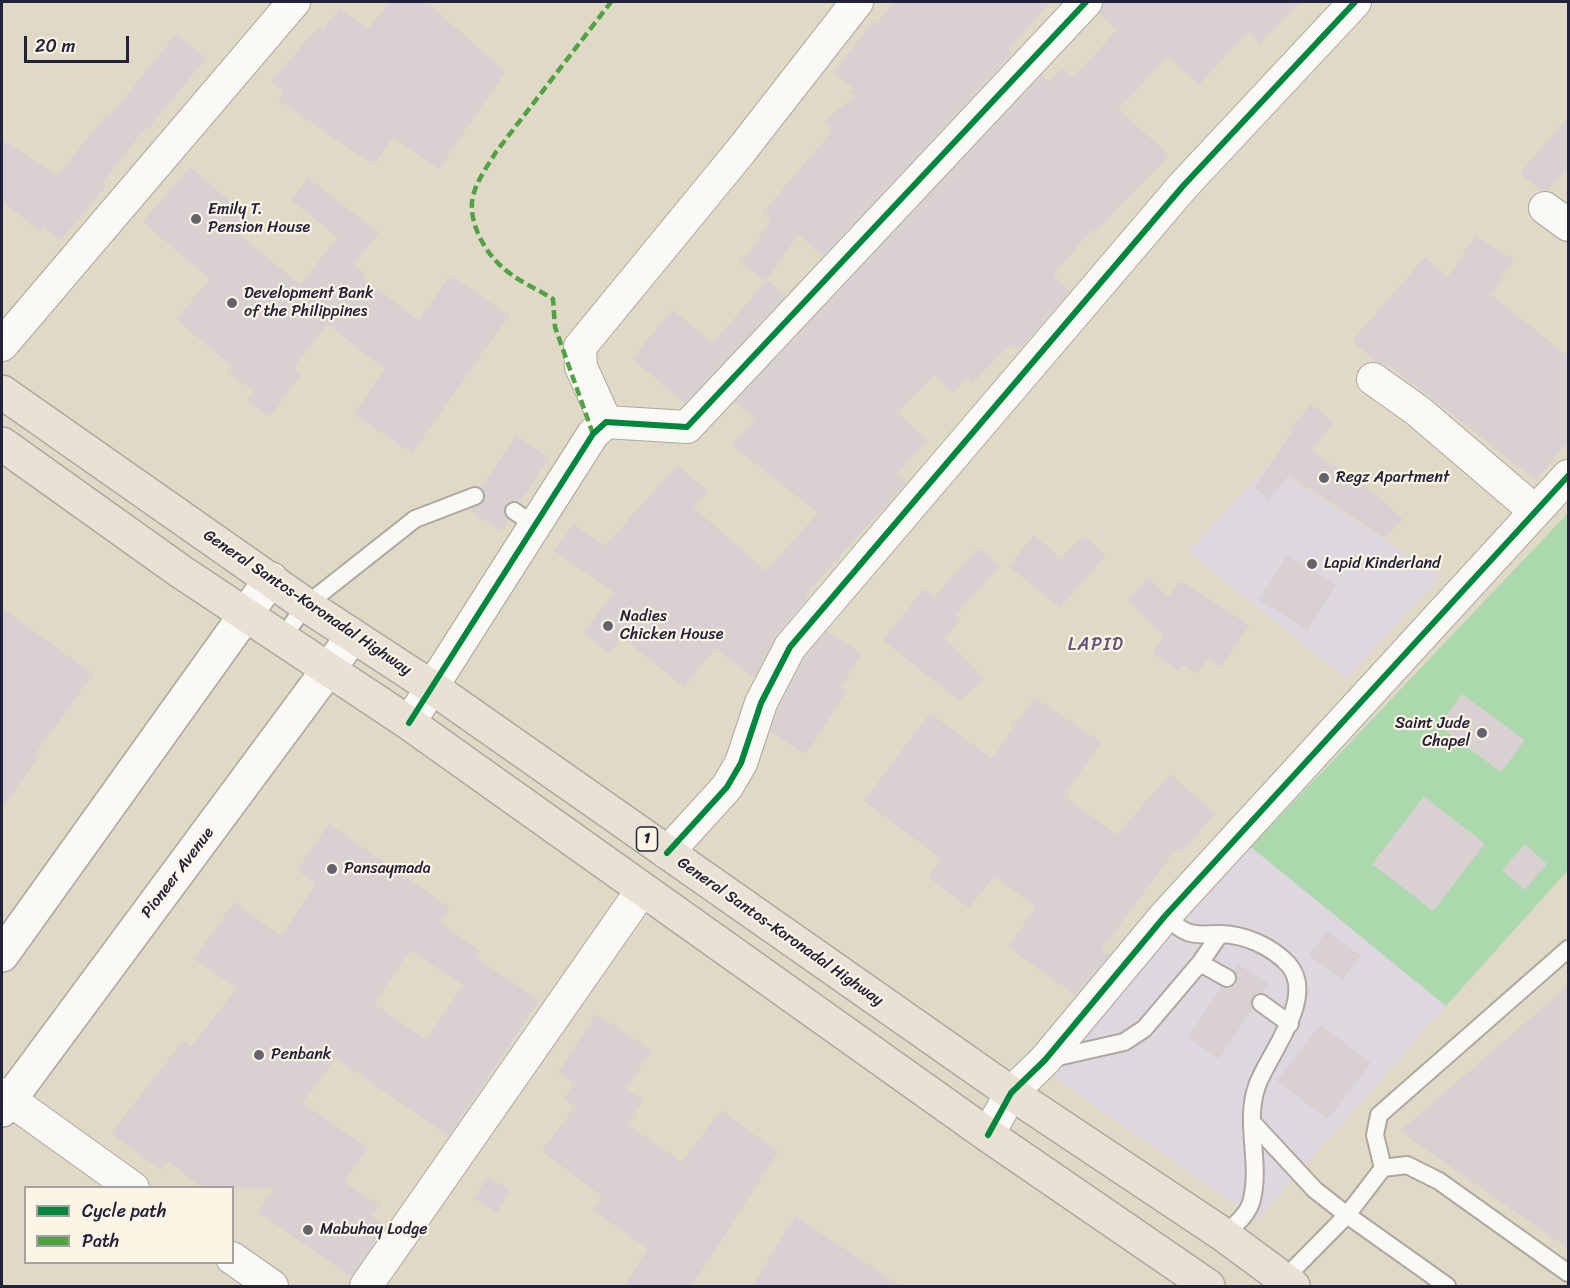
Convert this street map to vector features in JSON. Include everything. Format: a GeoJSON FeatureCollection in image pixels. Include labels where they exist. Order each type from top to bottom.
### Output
{"type":"FeatureCollection","features":[{"type":"Feature","properties":{"kind":"highway","name":"General Santos-Koronadal Highway"},"geometry":{"type":"LineString","coordinates":[[2,392],[306,604],[432,688],[1011,1094],[1224,1235],[1288,1283]]}},
{"type":"Feature","properties":{"kind":"highway"},"geometry":{"type":"LineString","coordinates":[[2,444],[180,571],[409,723],[988,1135],[1208,1287]]}},
{"type":"Feature","properties":{"kind":"street"},"geometry":{"type":"LineString","coordinates":[[2,345],[294,2]]}},
{"type":"Feature","properties":{"kind":"street"},"geometry":{"type":"LineString","coordinates":[[606,422],[581,367],[580,347],[740,152],[857,2]]}},
{"type":"Feature","properties":{"kind":"street"},"geometry":{"type":"LineString","coordinates":[[409,723],[432,688],[525,519],[593,434],[606,422],[687,427],[1086,2]]}},
{"type":"Feature","properties":{"kind":"street"},"geometry":{"type":"LineString","coordinates":[[667,853],[727,787],[741,763],[761,703],[790,647],[1183,186],[1355,2]]}},
{"type":"Feature","properties":{"kind":"street"},"geometry":{"type":"LineString","coordinates":[[1373,379],[1418,411],[1535,512]]}},
{"type":"Feature","properties":{"kind":"street"},"geometry":{"type":"LineString","coordinates":[[988,1135],[1011,1094],[1045,1060],[1165,916],[1569,476]]}},
{"type":"Feature","properties":{"kind":"street"},"geometry":{"type":"LineString","coordinates":[[2,955],[271,579]]}},
{"type":"Feature","properties":{"kind":"street","name":"Pioneer Avenue"},"geometry":{"type":"LineString","coordinates":[[4,1101],[353,636]]}},
{"type":"Feature","properties":{"kind":"street"},"geometry":{"type":"LineString","coordinates":[[366,1287],[642,890]]}},
{"type":"Feature","properties":{"kind":"street"},"geometry":{"type":"LineString","coordinates":[[4,1101],[130,1186]]}},
{"type":"Feature","properties":{"kind":"street"},"geometry":{"type":"LineString","coordinates":[[234,1260],[262,1284]]}},
{"type":"Feature","properties":{"kind":"lane"},"geometry":{"type":"LineString","coordinates":[[282,638],[306,604],[415,519],[475,496]]}},
{"type":"Feature","properties":{"kind":"lane"},"geometry":{"type":"LineString","coordinates":[[1165,916],[1184,931],[1195,934],[1235,935],[1265,946],[1289,965],[1295,976],[1297,997],[1290,1024],[1258,1083],[1253,1100],[1255,1177],[1252,1201],[1242,1217],[1224,1235]]}},
{"type":"Feature","properties":{"kind":"lane"},"geometry":{"type":"LineString","coordinates":[[1045,1060],[1124,1042],[1144,1029],[1200,963],[1220,934]]}},
{"type":"Feature","properties":{"kind":"lane"},"geometry":{"type":"LineString","coordinates":[[1383,1168],[1375,1135],[1379,1114],[1569,949]]}},
{"type":"Feature","properties":{"kind":"lane"},"geometry":{"type":"LineString","coordinates":[[1200,963],[1227,978]]}},
{"type":"Feature","properties":{"kind":"lane"},"geometry":{"type":"LineString","coordinates":[[1261,1003],[1290,1024]]}},
{"type":"Feature","properties":{"kind":"lane"},"geometry":{"type":"LineString","coordinates":[[1252,1122],[1315,1190],[1446,1287]]}},
{"type":"Feature","properties":{"kind":"lane"},"geometry":{"type":"LineString","coordinates":[[1288,1283],[1347,1215],[1383,1168],[1407,1165],[1439,1181],[1569,1273]]}},
{"type":"Feature","properties":{"kind":"shaded area","name":"Lapid Kinderland"},"geometry":{"type":"Polygon","coordinates":[[[1269,465],[1441,576],[1346,679],[1187,551],[1269,465]]]}},
{"type":"Feature","properties":{"kind":"shaded area"},"geometry":{"type":"Polygon","coordinates":[[[1251,847],[1446,1006],[1257,1220],[1048,1073],[1251,847]]]}},
{"type":"Feature","properties":{"kind":"green space"},"geometry":{"type":"Polygon","coordinates":[[[1568,513],[1568,870],[1446,1006],[1251,847],[1568,513]]]}},
{"type":"Feature","properties":{"kind":"building"},"geometry":{"type":"Polygon","coordinates":[[[390,2],[427,2],[505,72],[439,169],[393,137],[374,165],[278,100],[284,92],[271,82],[319,26],[323,30],[339,8],[368,29],[390,2]]]}},
{"type":"Feature","properties":{"kind":"building"},"geometry":{"type":"Polygon","coordinates":[[[894,2],[1051,2],[1008,49],[1013,53],[823,256],[798,234],[766,281],[741,264],[771,220],[763,213],[832,131],[824,121],[856,96],[850,92],[854,88],[833,73],[874,21],[877,24],[894,2]]]}},
{"type":"Feature","properties":{"kind":"building"},"geometry":{"type":"Polygon","coordinates":[[[1103,2],[1301,2],[1260,43],[1248,31],[1199,85],[1168,56],[1118,109],[1169,155],[1095,232],[1092,229],[1053,275],[1070,291],[1019,350],[1011,343],[973,383],[967,377],[953,393],[934,375],[897,413],[927,440],[897,474],[906,483],[805,595],[808,598],[776,636],[754,677],[715,648],[684,687],[622,637],[610,653],[583,633],[614,592],[554,551],[573,524],[605,546],[677,465],[708,491],[693,507],[766,571],[818,513],[732,445],[755,419],[735,402],[1042,75],[1050,82],[1062,69],[1073,78],[1117,30],[1100,14],[1103,2]]]}},
{"type":"Feature","properties":{"kind":"building"},"geometry":{"type":"Polygon","coordinates":[[[176,34],[206,58],[148,129],[146,127],[102,183],[106,186],[60,241],[44,227],[39,232],[2,200],[2,139],[57,176],[107,114],[110,116],[176,34]]]}},
{"type":"Feature","properties":{"kind":"building"},"geometry":{"type":"Polygon","coordinates":[[[1569,116],[1569,167],[1548,190],[1541,191],[1520,173],[1569,116]]]}},
{"type":"Feature","properties":{"kind":"building"},"geometry":{"type":"Polygon","coordinates":[[[190,167],[252,220],[240,235],[300,285],[338,237],[291,200],[308,178],[379,233],[353,264],[366,274],[363,278],[419,321],[450,275],[509,315],[412,453],[354,414],[385,369],[327,324],[293,368],[301,374],[270,417],[247,401],[254,391],[229,374],[234,368],[176,319],[210,279],[143,222],[190,167]]]}},
{"type":"Feature","properties":{"kind":"building"},"geometry":{"type":"Polygon","coordinates":[[[1475,236],[1514,260],[1491,295],[1569,357],[1569,440],[1536,480],[1389,365],[1388,367],[1376,362],[1352,341],[1425,257],[1448,277],[1475,236]]]}},
{"type":"Feature","properties":{"kind":"building"},"geometry":{"type":"Polygon","coordinates":[[[767,280],[786,296],[685,403],[632,359],[672,310],[713,343],[767,280]]]}},
{"type":"Feature","properties":{"kind":"building"},"geometry":{"type":"Polygon","coordinates":[[[1311,404],[1334,423],[1311,450],[1375,493],[1403,519],[1385,538],[1289,475],[1269,499],[1254,488],[1292,432],[1289,430],[1311,404]]]}},
{"type":"Feature","properties":{"kind":"building"},"geometry":{"type":"Polygon","coordinates":[[[516,436],[549,458],[520,502],[510,501],[505,506],[504,515],[508,520],[501,531],[469,510],[483,502],[485,493],[481,488],[516,436]]]}},
{"type":"Feature","properties":{"kind":"building"},"geometry":{"type":"Polygon","coordinates":[[[1034,535],[1061,559],[1083,536],[1106,555],[1060,608],[1009,566],[1034,535]]]}},
{"type":"Feature","properties":{"kind":"building"},"geometry":{"type":"Polygon","coordinates":[[[979,547],[1000,566],[956,614],[961,619],[945,638],[984,679],[960,701],[883,640],[924,589],[934,597],[979,547]]]}},
{"type":"Feature","properties":{"kind":"building"},"geometry":{"type":"Polygon","coordinates":[[[1287,555],[1336,585],[1308,630],[1259,600],[1287,555]]]}},
{"type":"Feature","properties":{"kind":"building"},"geometry":{"type":"Polygon","coordinates":[[[1149,578],[1168,597],[1181,581],[1249,625],[1221,667],[1208,658],[1197,674],[1183,665],[1179,671],[1152,653],[1164,636],[1128,600],[1149,578]]]}},
{"type":"Feature","properties":{"kind":"building"},"geometry":{"type":"Polygon","coordinates":[[[2,608],[93,674],[35,754],[39,756],[2,808],[2,608]]]}},
{"type":"Feature","properties":{"kind":"building"},"geometry":{"type":"Polygon","coordinates":[[[827,631],[862,654],[840,688],[846,692],[806,754],[770,732],[778,710],[805,657],[827,631]]]}},
{"type":"Feature","properties":{"kind":"building","name":"Saint Jude Chapel"},"geometry":{"type":"Polygon","coordinates":[[[1462,694],[1525,740],[1501,772],[1439,726],[1462,694]]]}},
{"type":"Feature","properties":{"kind":"building"},"geometry":{"type":"Polygon","coordinates":[[[1034,697],[1101,742],[1064,796],[1117,835],[1170,774],[1215,813],[1181,853],[1176,849],[1101,950],[1109,956],[1075,995],[1008,947],[1036,907],[994,876],[969,908],[928,877],[942,859],[864,801],[930,713],[992,759],[1034,697]]]}},
{"type":"Feature","properties":{"kind":"building"},"geometry":{"type":"Polygon","coordinates":[[[1424,796],[1485,844],[1433,911],[1372,864],[1424,796]]]}},
{"type":"Feature","properties":{"kind":"building"},"geometry":{"type":"Polygon","coordinates":[[[329,824],[450,908],[440,922],[481,952],[476,958],[539,1000],[449,1136],[336,1058],[302,1103],[368,1148],[344,1182],[379,1205],[371,1216],[386,1226],[351,1276],[258,1212],[274,1188],[200,1186],[168,1161],[161,1170],[111,1133],[183,1041],[191,1047],[237,988],[194,959],[234,902],[281,936],[316,884],[297,870],[329,824]],[[410,950],[374,1004],[426,1040],[463,985],[410,950]]]}},
{"type":"Feature","properties":{"kind":"building"},"geometry":{"type":"Polygon","coordinates":[[[1525,844],[1547,864],[1525,890],[1502,870],[1525,844]]]}},
{"type":"Feature","properties":{"kind":"building"},"geometry":{"type":"Polygon","coordinates":[[[1327,931],[1361,956],[1342,980],[1309,955],[1327,931]]]}},
{"type":"Feature","properties":{"kind":"building"},"geometry":{"type":"Polygon","coordinates":[[[1237,964],[1269,984],[1263,993],[1252,997],[1252,1009],[1219,1059],[1188,1038],[1221,987],[1228,988],[1236,984],[1237,977],[1233,969],[1237,964]]]}},
{"type":"Feature","properties":{"kind":"building"},"geometry":{"type":"Polygon","coordinates":[[[1569,985],[1569,1249],[1400,1131],[1569,985]]]}},
{"type":"Feature","properties":{"kind":"building"},"geometry":{"type":"Polygon","coordinates":[[[596,1014],[652,1050],[626,1089],[643,1100],[627,1124],[682,1162],[721,1110],[778,1152],[691,1287],[624,1287],[648,1249],[593,1210],[602,1196],[542,1151],[575,1107],[564,1098],[575,1083],[558,1073],[596,1014]]]}},
{"type":"Feature","properties":{"kind":"building"},"geometry":{"type":"Polygon","coordinates":[[[1320,1025],[1371,1063],[1328,1119],[1277,1081],[1320,1025]]]}},
{"type":"Feature","properties":{"kind":"building"},"geometry":{"type":"Polygon","coordinates":[[[488,1176],[510,1190],[497,1212],[474,1199],[488,1176]]]}},
{"type":"Feature","properties":{"kind":"building"},"geometry":{"type":"Polygon","coordinates":[[[795,1216],[902,1287],[752,1287],[795,1216]]]}},
{"type":"Feature","properties":{"kind":"marked path"},"geometry":{"type":"LineString","coordinates":[[593,434],[555,327],[553,299],[514,276],[496,261],[476,229],[472,202],[478,182],[496,152],[611,2]]}},
{"type":"Feature","properties":{"kind":"cycle path"},"geometry":{"type":"LineString","coordinates":[[409,723],[593,434],[606,422],[687,427],[1086,2]]}},
{"type":"Feature","properties":{"kind":"cycle path"},"geometry":{"type":"LineString","coordinates":[[667,853],[727,787],[741,763],[761,703],[790,647],[1183,186],[1355,2]]}},
{"type":"Feature","properties":{"kind":"cycle path"},"geometry":{"type":"LineString","coordinates":[[988,1135],[1011,1093],[1045,1060],[1165,916],[1568,476]]}},
{"type":"Feature","properties":{"kind":"place","name":"Emily T. Pension House"},"geometry":{"type":"Point","coordinates":[196,219]}},
{"type":"Feature","properties":{"kind":"place","name":"Development Bank of the Philippines"},"geometry":{"type":"Point","coordinates":[232,303]}},
{"type":"Feature","properties":{"kind":"place","name":"Regz Apartment"},"geometry":{"type":"Point","coordinates":[1324,478]}},
{"type":"Feature","properties":{"kind":"place","name":"Lapid Kinderland"},"geometry":{"type":"Point","coordinates":[1312,564]}},
{"type":"Feature","properties":{"kind":"place","name":"Nadies Chicken House"},"geometry":{"type":"Point","coordinates":[608,626]}},
{"type":"Feature","properties":{"kind":"place","name":"Saint Jude Chapel"},"geometry":{"type":"Point","coordinates":[1482,733]}},
{"type":"Feature","properties":{"kind":"place","name":"Pansaymada"},"geometry":{"type":"Point","coordinates":[332,869]}},
{"type":"Feature","properties":{"kind":"place","name":"Penbank"},"geometry":{"type":"Point","coordinates":[259,1055]}},
{"type":"Feature","properties":{"kind":"place","name":"Mabuhay Lodge"},"geometry":{"type":"Point","coordinates":[308,1230]}},
{"type":"Feature","properties":{"kind":"district","name":"LAPID"},"geometry":{"type":"Point","coordinates":[1096,645]}}]}
